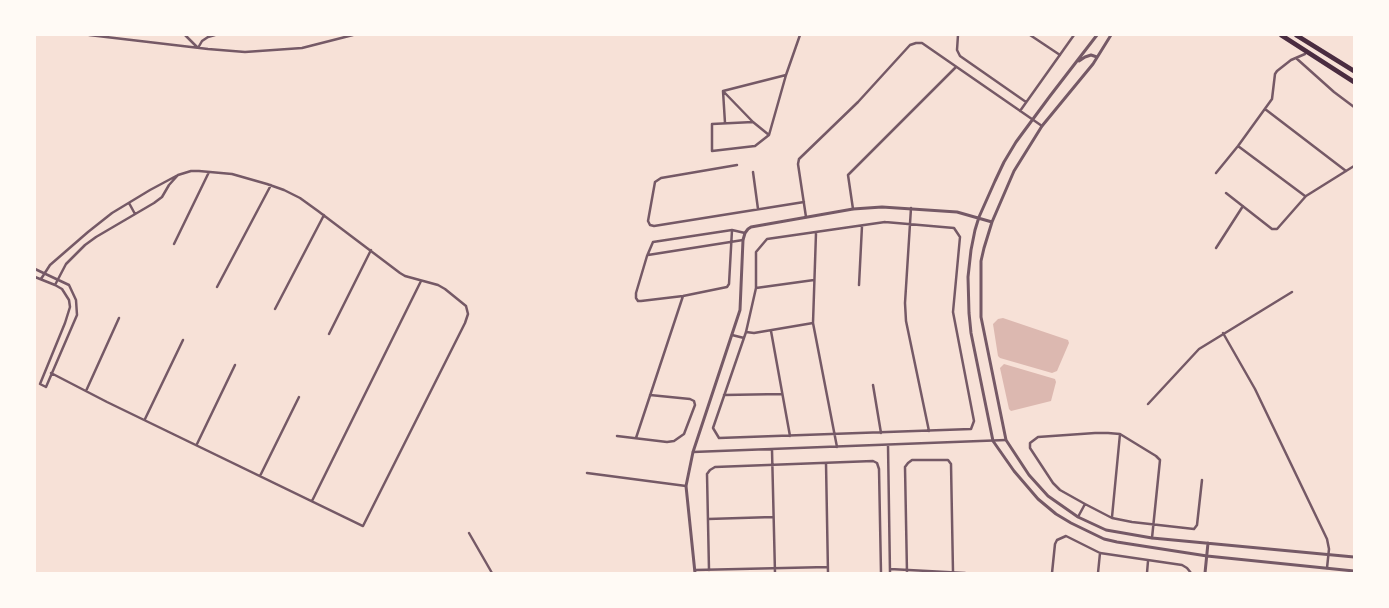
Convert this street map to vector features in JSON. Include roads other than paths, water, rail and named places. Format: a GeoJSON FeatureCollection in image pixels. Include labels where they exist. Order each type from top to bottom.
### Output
{"type":"FeatureCollection","features":[{"type":"Feature","properties":{"kind":"main road"},"geometry":{"type":"LineString","coordinates":[[1281,35],[1354,82]]}},
{"type":"Feature","properties":{"kind":"main road"},"geometry":{"type":"LineString","coordinates":[[1296,35],[1354,70]]}},
{"type":"Feature","properties":{"kind":"street"},"geometry":{"type":"LineString","coordinates":[[90,35],[246,52],[302,48],[352,35]]}},
{"type":"Feature","properties":{"kind":"street"},"geometry":{"type":"LineString","coordinates":[[185,35],[198,48]]}},
{"type":"Feature","properties":{"kind":"street"},"geometry":{"type":"LineString","coordinates":[[198,48],[208,37],[215,35]]}},
{"type":"Feature","properties":{"kind":"street"},"geometry":{"type":"LineString","coordinates":[[753,122],[712,124],[712,151],[755,146],[769,135],[786,75],[800,35]]}},
{"type":"Feature","properties":{"kind":"street"},"geometry":{"type":"LineString","coordinates":[[958,35],[957,50],[960,56],[1026,102]]}},
{"type":"Feature","properties":{"kind":"street"},"geometry":{"type":"LineString","coordinates":[[1030,35],[1060,55]]}},
{"type":"Feature","properties":{"kind":"street"},"geometry":{"type":"LineString","coordinates":[[1020,111],[1074,35]]}},
{"type":"Feature","properties":{"kind":"street"},"geometry":{"type":"LineString","coordinates":[[1097,35],[1032,119],[1004,162],[979,217],[972,244],[968,277],[971,333],[993,441],[1014,471],[1038,499],[1072,524],[1099,537],[1117,542],[1207,556],[1354,570]]}},
{"type":"Feature","properties":{"kind":"street"},"geometry":{"type":"LineString","coordinates":[[1111,35],[1093,64],[1042,126],[1014,171],[985,243],[981,261],[981,317],[1006,440],[1029,475],[1048,496],[1078,517],[1106,530],[1152,538],[1354,557]]}},
{"type":"Feature","properties":{"kind":"street"},"geometry":{"type":"LineString","coordinates":[[806,217],[798,164],[800,159],[858,102],[910,45],[922,43],[1042,126]]}},
{"type":"Feature","properties":{"kind":"street"},"geometry":{"type":"LineString","coordinates":[[1216,174],[1272,99],[1275,74],[1290,60],[1304,54]]}},
{"type":"Feature","properties":{"kind":"street"},"geometry":{"type":"LineString","coordinates":[[1076,63],[1091,55],[1097,57]]}},
{"type":"Feature","properties":{"kind":"street"},"geometry":{"type":"LineString","coordinates":[[1296,58],[1354,107]]}},
{"type":"Feature","properties":{"kind":"street"},"geometry":{"type":"LineString","coordinates":[[853,209],[848,175],[956,67]]}},
{"type":"Feature","properties":{"kind":"street"},"geometry":{"type":"LineString","coordinates":[[723,91],[786,75]]}},
{"type":"Feature","properties":{"kind":"street"},"geometry":{"type":"LineString","coordinates":[[723,91],[753,122],[769,135]]}},
{"type":"Feature","properties":{"kind":"street"},"geometry":{"type":"LineString","coordinates":[[723,91],[725,123]]}},
{"type":"Feature","properties":{"kind":"street"},"geometry":{"type":"LineString","coordinates":[[1265,109],[1346,171]]}},
{"type":"Feature","properties":{"kind":"street"},"geometry":{"type":"LineString","coordinates":[[1238,146],[1306,196]]}},
{"type":"Feature","properties":{"kind":"street"},"geometry":{"type":"LineString","coordinates":[[737,166],[661,178],[655,182],[648,221],[650,225],[654,226],[804,202]]}},
{"type":"Feature","properties":{"kind":"street"},"geometry":{"type":"LineString","coordinates":[[1226,194],[1272,229],[1277,229],[1306,196],[1354,166]]}},
{"type":"Feature","properties":{"kind":"street"},"geometry":{"type":"LineString","coordinates":[[41,279],[50,265],[112,213],[178,176],[191,172],[209,172],[232,174],[271,185],[300,198],[400,273],[445,289],[466,306],[468,310],[465,323],[363,526],[51,373]]}},
{"type":"Feature","properties":{"kind":"street"},"geometry":{"type":"LineString","coordinates":[[174,244],[209,172]]}},
{"type":"Feature","properties":{"kind":"street"},"geometry":{"type":"LineString","coordinates":[[753,172],[758,209]]}},
{"type":"Feature","properties":{"kind":"street"},"geometry":{"type":"LineString","coordinates":[[55,285],[66,264],[82,248],[96,237],[154,204],[162,197],[169,185],[178,176]]}},
{"type":"Feature","properties":{"kind":"street"},"geometry":{"type":"LineString","coordinates":[[217,287],[271,185]]}},
{"type":"Feature","properties":{"kind":"street"},"geometry":{"type":"LineString","coordinates":[[129,203],[135,214]]}},
{"type":"Feature","properties":{"kind":"street"},"geometry":{"type":"LineString","coordinates":[[1216,248],[1243,206]]}},
{"type":"Feature","properties":{"kind":"street"},"geometry":{"type":"LineString","coordinates":[[828,568],[710,570],[695,572],[686,486],[693,452],[740,310],[743,240],[745,233],[751,227],[853,209],[882,207],[957,212],[992,222]]}},
{"type":"Feature","properties":{"kind":"street"},"geometry":{"type":"LineString","coordinates":[[911,208],[905,303],[906,321],[929,431]]}},
{"type":"Feature","properties":{"kind":"street"},"geometry":{"type":"LineString","coordinates":[[275,309],[324,215]]}},
{"type":"Feature","properties":{"kind":"street"},"geometry":{"type":"LineString","coordinates":[[885,222],[954,228],[960,237],[953,312],[974,421],[971,429],[719,438],[713,428],[746,332],[756,288],[756,252],[767,239],[862,226],[885,222]]}},
{"type":"Feature","properties":{"kind":"street"},"geometry":{"type":"LineString","coordinates":[[860,285],[862,226]]}},
{"type":"Feature","properties":{"kind":"street"},"geometry":{"type":"LineString","coordinates":[[732,230],[728,286],[683,296],[641,301],[636,298],[647,256],[653,242],[732,230],[745,233]]}},
{"type":"Feature","properties":{"kind":"street"},"geometry":{"type":"LineString","coordinates":[[816,233],[813,324],[837,447]]}},
{"type":"Feature","properties":{"kind":"street"},"geometry":{"type":"LineString","coordinates":[[647,256],[743,240]]}},
{"type":"Feature","properties":{"kind":"street"},"geometry":{"type":"LineString","coordinates":[[76,242],[82,248]]}},
{"type":"Feature","properties":{"kind":"street"},"geometry":{"type":"LineString","coordinates":[[329,334],[370,250]]}},
{"type":"Feature","properties":{"kind":"street"},"geometry":{"type":"LineString","coordinates":[[35,269],[69,285],[76,300],[77,315],[46,387],[40,384],[70,307],[62,289],[35,277]]}},
{"type":"Feature","properties":{"kind":"street"},"geometry":{"type":"LineString","coordinates":[[756,288],[815,280]]}},
{"type":"Feature","properties":{"kind":"street"},"geometry":{"type":"LineString","coordinates":[[312,501],[421,281]]}},
{"type":"Feature","properties":{"kind":"street"},"geometry":{"type":"LineString","coordinates":[[1148,404],[1199,349],[1292,292]]}},
{"type":"Feature","properties":{"kind":"street"},"geometry":{"type":"LineString","coordinates":[[636,438],[683,296]]}},
{"type":"Feature","properties":{"kind":"street"},"geometry":{"type":"LineString","coordinates":[[86,391],[119,318]]}},
{"type":"Feature","properties":{"kind":"street"},"geometry":{"type":"LineString","coordinates":[[746,332],[771,331],[813,324]]}},
{"type":"Feature","properties":{"kind":"street"},"geometry":{"type":"LineString","coordinates":[[771,331],[790,436]]}},
{"type":"Feature","properties":{"kind":"street"},"geometry":{"type":"LineString","coordinates":[[1223,333],[1255,389],[1327,539],[1329,549],[1327,568]]}},
{"type":"Feature","properties":{"kind":"street"},"geometry":{"type":"LineString","coordinates":[[732,335],[744,338]]}},
{"type":"Feature","properties":{"kind":"street"},"geometry":{"type":"LineString","coordinates":[[145,419],[183,340]]}},
{"type":"Feature","properties":{"kind":"street"},"geometry":{"type":"LineString","coordinates":[[197,444],[235,365]]}},
{"type":"Feature","properties":{"kind":"street"},"geometry":{"type":"LineString","coordinates":[[873,385],[881,433]]}},
{"type":"Feature","properties":{"kind":"street"},"geometry":{"type":"LineString","coordinates":[[724,395],[782,394]]}},
{"type":"Feature","properties":{"kind":"street"},"geometry":{"type":"LineString","coordinates":[[617,436],[667,442],[674,441],[684,434],[695,406],[694,401],[650,395]]}},
{"type":"Feature","properties":{"kind":"street"},"geometry":{"type":"LineString","coordinates":[[260,476],[299,397]]}},
{"type":"Feature","properties":{"kind":"street"},"geometry":{"type":"LineString","coordinates":[[1152,538],[1154,525],[1160,460],[1156,456],[1120,434],[1095,433],[1038,437],[1030,443],[1030,448],[1053,483],[1060,490],[1112,518],[1154,525],[1195,528],[1197,525],[1202,480]]}},
{"type":"Feature","properties":{"kind":"street"},"geometry":{"type":"LineString","coordinates":[[1112,518],[1120,434]]}},
{"type":"Feature","properties":{"kind":"street"},"geometry":{"type":"LineString","coordinates":[[693,452],[1006,440]]}},
{"type":"Feature","properties":{"kind":"street"},"geometry":{"type":"LineString","coordinates":[[888,445],[890,571],[965,573]]}},
{"type":"Feature","properties":{"kind":"street"},"geometry":{"type":"LineString","coordinates":[[772,449],[774,573]]}},
{"type":"Feature","properties":{"kind":"street"},"geometry":{"type":"LineString","coordinates":[[907,571],[905,467],[912,460],[948,460],[951,464],[954,572]]}},
{"type":"Feature","properties":{"kind":"street"},"geometry":{"type":"LineString","coordinates":[[710,570],[707,474],[710,470],[715,468],[873,461],[877,463],[879,469],[881,573]]}},
{"type":"Feature","properties":{"kind":"street"},"geometry":{"type":"LineString","coordinates":[[826,463],[828,573]]}},
{"type":"Feature","properties":{"kind":"street"},"geometry":{"type":"LineString","coordinates":[[587,473],[686,486]]}},
{"type":"Feature","properties":{"kind":"street"},"geometry":{"type":"LineString","coordinates":[[1078,517],[1085,504]]}},
{"type":"Feature","properties":{"kind":"street"},"geometry":{"type":"LineString","coordinates":[[708,520],[773,517]]}},
{"type":"Feature","properties":{"kind":"street"},"geometry":{"type":"LineString","coordinates":[[469,533],[492,573]]}},
{"type":"Feature","properties":{"kind":"street"},"geometry":{"type":"LineString","coordinates":[[1052,573],[1055,544],[1061,537],[1066,536],[1100,553],[1182,566],[1191,573]]}},
{"type":"Feature","properties":{"kind":"street"},"geometry":{"type":"LineString","coordinates":[[1205,573],[1208,543]]}},
{"type":"Feature","properties":{"kind":"street"},"geometry":{"type":"LineString","coordinates":[[1098,573],[1100,553]]}},
{"type":"Feature","properties":{"kind":"street"},"geometry":{"type":"LineString","coordinates":[[1147,573],[1148,561]]}}]}
